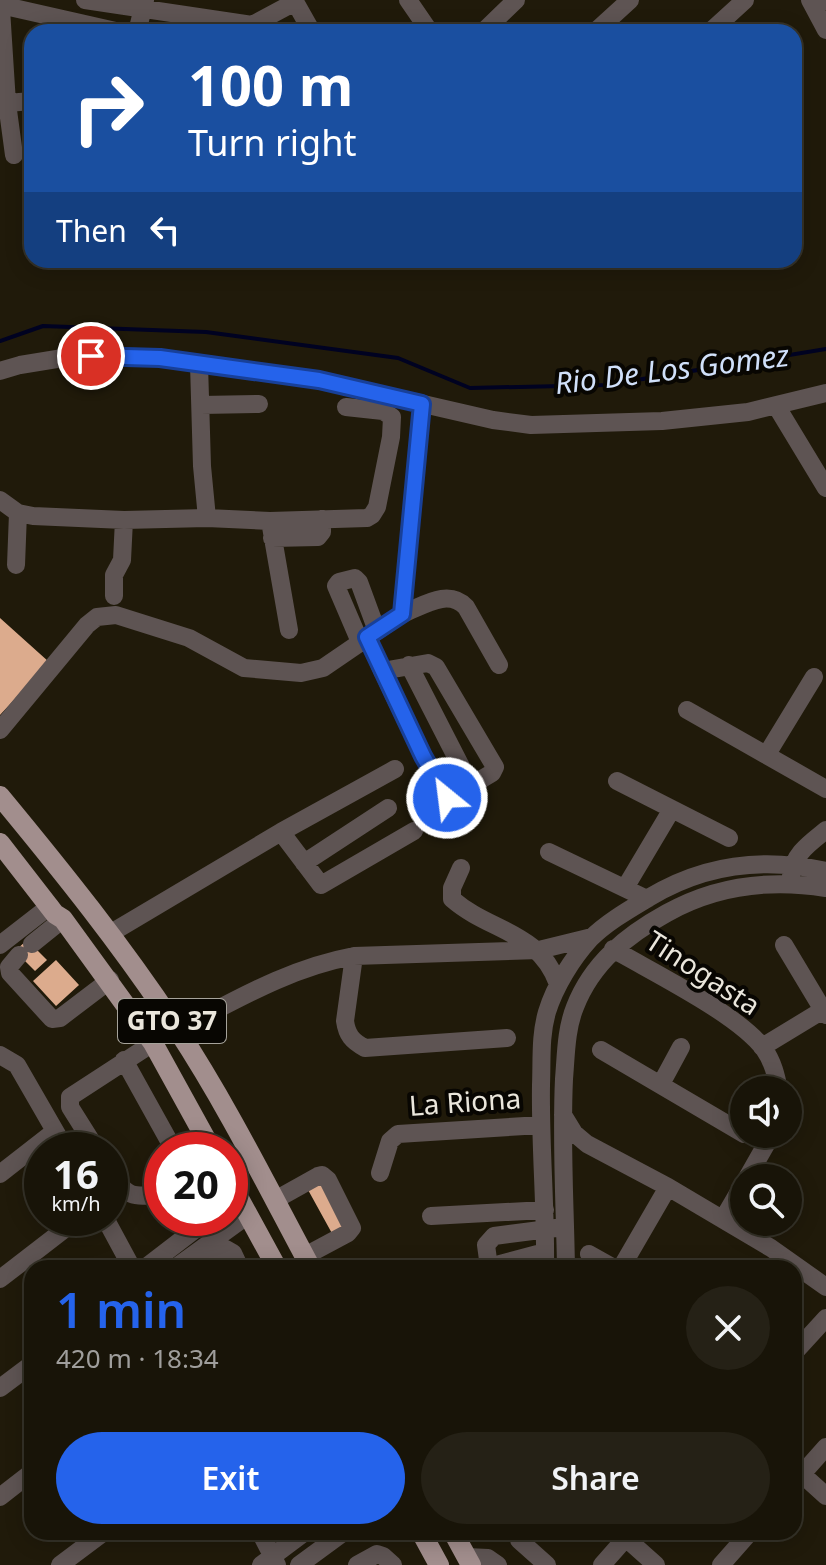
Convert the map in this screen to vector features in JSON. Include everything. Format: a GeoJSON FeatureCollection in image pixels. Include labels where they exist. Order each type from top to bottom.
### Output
{"type":"FeatureCollection","features":[{"type":"Feature","properties":{"kind":"main road","name":"GTO 37"},"geometry":{"type":"LineString","coordinates":[[0,796],[111,933],[178,1030],[226,1109],[307,1260]]}},
{"type":"Feature","properties":{"kind":"main road","name":"GTO 37"},"geometry":{"type":"LineString","coordinates":[[0,843],[110,980],[153,1043],[201,1132]]}},
{"type":"Feature","properties":{"kind":"main road"},"geometry":{"type":"LineString","coordinates":[[248,1215],[273,1260]]}},
{"type":"Feature","properties":{"kind":"main road"},"geometry":{"type":"LineString","coordinates":[[425,1540],[439,1565]]}},
{"type":"Feature","properties":{"kind":"main road"},"geometry":{"type":"LineString","coordinates":[[457,1540],[469,1561]]}},
{"type":"Feature","properties":{"kind":"street"},"geometry":{"type":"LineString","coordinates":[[85,0],[144,4],[229,24]]}},
{"type":"Feature","properties":{"kind":"street"},"geometry":{"type":"LineString","coordinates":[[408,0],[424,24]]}},
{"type":"Feature","properties":{"kind":"street"},"geometry":{"type":"LineString","coordinates":[[491,24],[516,0]]}},
{"type":"Feature","properties":{"kind":"street"},"geometry":{"type":"LineString","coordinates":[[604,24],[630,0]]}},
{"type":"Feature","properties":{"kind":"street"},"geometry":{"type":"LineString","coordinates":[[719,24],[745,0]]}},
{"type":"Feature","properties":{"kind":"street"},"geometry":{"type":"LineString","coordinates":[[810,0],[826,30]]}},
{"type":"Feature","properties":{"kind":"street"},"geometry":{"type":"LineString","coordinates":[[253,24],[295,1],[308,24]]}},
{"type":"Feature","properties":{"kind":"street"},"geometry":{"type":"LineString","coordinates":[[139,24],[144,4]]}},
{"type":"Feature","properties":{"kind":"street"},"geometry":{"type":"LineString","coordinates":[[14,155],[7,103],[4,6],[84,24]]}},
{"type":"Feature","properties":{"kind":"street"},"geometry":{"type":"LineString","coordinates":[[7,103],[24,102]]}},
{"type":"Feature","properties":{"kind":"street"},"geometry":{"type":"LineString","coordinates":[[0,371],[69,357],[160,358],[319,380],[493,420],[531,425],[662,421],[777,407],[826,393]]}},
{"type":"Feature","properties":{"kind":"street"},"geometry":{"type":"LineString","coordinates":[[199,364],[207,518]]}},
{"type":"Feature","properties":{"kind":"street"},"geometry":{"type":"LineString","coordinates":[[201,405],[259,404]]}},
{"type":"Feature","properties":{"kind":"street"},"geometry":{"type":"LineString","coordinates":[[402,614],[422,404]]}},
{"type":"Feature","properties":{"kind":"street"},"geometry":{"type":"LineString","coordinates":[[0,500],[18,513],[124,520],[207,518],[318,537],[322,532],[322,519],[367,518],[377,507],[392,417],[383,411],[346,407]]}},
{"type":"Feature","properties":{"kind":"street"},"geometry":{"type":"LineString","coordinates":[[777,407],[826,488]]}},
{"type":"Feature","properties":{"kind":"street"},"geometry":{"type":"LineString","coordinates":[[16,565],[18,513]]}},
{"type":"Feature","properties":{"kind":"street"},"geometry":{"type":"LineString","coordinates":[[114,596],[114,575],[122,556],[124,520]]}},
{"type":"Feature","properties":{"kind":"street"},"geometry":{"type":"LineString","coordinates":[[271,529],[289,630]]}},
{"type":"Feature","properties":{"kind":"street"},"geometry":{"type":"LineString","coordinates":[[0,730],[87,625],[106,614],[189,638],[244,668],[301,673],[323,668],[402,614],[444,597],[459,599],[466,607],[499,665]]}},
{"type":"Feature","properties":{"kind":"street"},"geometry":{"type":"LineString","coordinates":[[368,637],[382,671],[423,756],[447,798],[492,773],[495,767],[436,667],[428,663],[382,671]]}},
{"type":"Feature","properties":{"kind":"street"},"geometry":{"type":"LineString","coordinates":[[409,665],[471,786]]}},
{"type":"Feature","properties":{"kind":"street"},"geometry":{"type":"LineString","coordinates":[[767,754],[814,677]]}},
{"type":"Feature","properties":{"kind":"street"},"geometry":{"type":"LineString","coordinates":[[687,710],[826,789]]}},
{"type":"Feature","properties":{"kind":"street"},"geometry":{"type":"LineString","coordinates":[[423,756],[473,728]]}},
{"type":"Feature","properties":{"kind":"street"},"geometry":{"type":"LineString","coordinates":[[111,933],[281,832],[395,769]]}},
{"type":"Feature","properties":{"kind":"street"},"geometry":{"type":"LineString","coordinates":[[617,781],[729,838]]}},
{"type":"Feature","properties":{"kind":"street"},"geometry":{"type":"LineString","coordinates":[[304,863],[388,808]]}},
{"type":"Feature","properties":{"kind":"street"},"geometry":{"type":"LineString","coordinates":[[625,888],[672,809]]}},
{"type":"Feature","properties":{"kind":"street"},"geometry":{"type":"LineString","coordinates":[[791,874],[798,855],[826,830]]}},
{"type":"Feature","properties":{"kind":"street"},"geometry":{"type":"LineString","coordinates":[[281,832],[318,883],[324,884],[414,831]]}},
{"type":"Feature","properties":{"kind":"street"},"geometry":{"type":"LineString","coordinates":[[549,852],[647,899]]}},
{"type":"Feature","properties":{"kind":"street"},"geometry":{"type":"LineString","coordinates":[[545,1260],[542,1032],[558,984],[574,960],[592,937],[647,899],[678,880],[707,871],[766,863],[826,888]]}},
{"type":"Feature","properties":{"kind":"street"},"geometry":{"type":"LineString","coordinates":[[461,868],[452,888],[452,899],[539,950],[553,968],[558,984]]}},
{"type":"Feature","properties":{"kind":"street"},"geometry":{"type":"LineString","coordinates":[[566,1260],[562,1113],[566,1046],[575,1007],[592,976],[613,949],[641,927],[665,914],[718,892],[791,874],[826,871]]}},
{"type":"Feature","properties":{"kind":"street"},"geometry":{"type":"LineString","coordinates":[[0,945],[56,912]]}},
{"type":"Feature","properties":{"kind":"street"},"geometry":{"type":"LineString","coordinates":[[56,912],[9,967],[10,973],[52,1019],[60,1018],[110,980]]}},
{"type":"Feature","properties":{"kind":"street"},"geometry":{"type":"LineString","coordinates":[[178,1030],[304,967],[354,956],[539,950],[592,937]]}},
{"type":"Feature","properties":{"kind":"street"},"geometry":{"type":"LineString","coordinates":[[776,1076],[773,1064],[762,1047],[824,1012],[784,945]]}},
{"type":"Feature","properties":{"kind":"street","name":"Tinogasta"},"geometry":{"type":"LineString","coordinates":[[613,949],[722,1014],[762,1047]]}},
{"type":"Feature","properties":{"kind":"street"},"geometry":{"type":"LineString","coordinates":[[354,956],[345,1021],[347,1032],[354,1042],[365,1048],[507,1038]]}},
{"type":"Feature","properties":{"kind":"street"},"geometry":{"type":"LineString","coordinates":[[86,1132],[69,1102],[74,1093],[153,1043]]}},
{"type":"Feature","properties":{"kind":"street"},"geometry":{"type":"LineString","coordinates":[[661,1084],[681,1047]]}},
{"type":"Feature","properties":{"kind":"street"},"geometry":{"type":"LineString","coordinates":[[601,1050],[730,1126]]}},
{"type":"Feature","properties":{"kind":"street"},"geometry":{"type":"LineString","coordinates":[[0,1055],[17,1065],[55,1131],[0,1174]]}},
{"type":"Feature","properties":{"kind":"street"},"geometry":{"type":"LineString","coordinates":[[124,1060],[164,1132]]}},
{"type":"Feature","properties":{"kind":"street"},"geometry":{"type":"LineString","coordinates":[[562,1113],[574,1133],[594,1147],[723,1219],[788,1260]]}},
{"type":"Feature","properties":{"kind":"street","name":"La Riona"},"geometry":{"type":"LineString","coordinates":[[380,1173],[393,1136],[398,1134],[541,1125]]}},
{"type":"Feature","properties":{"kind":"street"},"geometry":{"type":"LineString","coordinates":[[563,1170],[576,1154],[594,1147]]}},
{"type":"Feature","properties":{"kind":"street"},"geometry":{"type":"LineString","coordinates":[[275,1200],[318,1176],[322,1175],[328,1180],[352,1228],[311,1260]]}},
{"type":"Feature","properties":{"kind":"street"},"geometry":{"type":"LineString","coordinates":[[626,1260],[668,1187]]}},
{"type":"Feature","properties":{"kind":"street"},"geometry":{"type":"LineString","coordinates":[[723,1219],[730,1207]]}},
{"type":"Feature","properties":{"kind":"street"},"geometry":{"type":"LineString","coordinates":[[431,1216],[545,1219],[565,1227]]}},
{"type":"Feature","properties":{"kind":"street"},"geometry":{"type":"LineString","coordinates":[[487,1260],[486,1245],[490,1238],[545,1219]]}},
{"type":"Feature","properties":{"kind":"street"},"geometry":{"type":"LineString","coordinates":[[25,1260],[56,1236]]}},
{"type":"Feature","properties":{"kind":"street"},"geometry":{"type":"LineString","coordinates":[[115,1236],[128,1260]]}},
{"type":"Feature","properties":{"kind":"street"},"geometry":{"type":"LineString","coordinates":[[153,1260],[176,1236]]}},
{"type":"Feature","properties":{"kind":"street"},"geometry":{"type":"LineString","coordinates":[[204,1236],[212,1241]]}},
{"type":"Feature","properties":{"kind":"street"},"geometry":{"type":"LineString","coordinates":[[186,1260],[219,1236]]}},
{"type":"Feature","properties":{"kind":"street"},"geometry":{"type":"LineString","coordinates":[[212,1260],[226,1249],[236,1260]]}},
{"type":"Feature","properties":{"kind":"street"},"geometry":{"type":"LineString","coordinates":[[589,1254],[600,1260]]}},
{"type":"Feature","properties":{"kind":"street"},"geometry":{"type":"LineString","coordinates":[[0,1279],[24,1260]]}},
{"type":"Feature","properties":{"kind":"street"},"geometry":{"type":"LineString","coordinates":[[802,1270],[826,1287]]}},
{"type":"Feature","properties":{"kind":"street"},"geometry":{"type":"LineString","coordinates":[[802,1344],[826,1318]]}},
{"type":"Feature","properties":{"kind":"street"},"geometry":{"type":"LineString","coordinates":[[0,1388],[24,1370]]}},
{"type":"Feature","properties":{"kind":"street"},"geometry":{"type":"LineString","coordinates":[[802,1470],[826,1447]]}},
{"type":"Feature","properties":{"kind":"street"},"geometry":{"type":"LineString","coordinates":[[0,1497],[24,1478]]}},
{"type":"Feature","properties":{"kind":"street"},"geometry":{"type":"LineString","coordinates":[[802,1479],[826,1496]]}},
{"type":"Feature","properties":{"kind":"street"},"geometry":{"type":"LineString","coordinates":[[60,1565],[93,1540]]}},
{"type":"Feature","properties":{"kind":"street"},"geometry":{"type":"LineString","coordinates":[[294,1540],[275,1553],[297,1565],[333,1540]]}},
{"type":"Feature","properties":{"kind":"street"},"geometry":{"type":"LineString","coordinates":[[519,1540],[547,1565]]}},
{"type":"Feature","properties":{"kind":"street"},"geometry":{"type":"LineString","coordinates":[[602,1565],[621,1540]]}},
{"type":"Feature","properties":{"kind":"street"},"geometry":{"type":"LineString","coordinates":[[631,1540],[656,1565]]}},
{"type":"Feature","properties":{"kind":"street"},"geometry":{"type":"LineString","coordinates":[[721,1565],[743,1540]]}},
{"type":"Feature","properties":{"kind":"street"},"geometry":{"type":"LineString","coordinates":[[357,1565],[377,1554],[393,1565]]}},
{"type":"Feature","properties":{"kind":"street"},"geometry":{"type":"LineString","coordinates":[[469,1561],[488,1558],[498,1565]]}},
{"type":"Feature","properties":{"kind":"building"},"geometry":{"type":"Polygon","coordinates":[[[0,618],[49,662],[0,715],[0,618]]]}},
{"type":"Feature","properties":{"kind":"building"},"geometry":{"type":"Polygon","coordinates":[[[27,940],[47,960],[35,971],[15,951],[27,940]]]}},
{"type":"Feature","properties":{"kind":"building"},"geometry":{"type":"Polygon","coordinates":[[[56,960],[79,985],[56,1006],[33,981],[56,960]]]}},
{"type":"Feature","properties":{"kind":"building"},"geometry":{"type":"Polygon","coordinates":[[[321,1180],[348,1229],[334,1237],[307,1188],[321,1180]]]}},
{"type":"Feature","properties":{"kind":"waterway","name":"Rio De Los Gomez"},"geometry":{"type":"LineString","coordinates":[[0,341],[43,326],[206,332],[398,358],[470,388],[606,385],[826,349]]}},
{"type":"Feature","properties":{"kind":"route"},"geometry":{"type":"LineString","coordinates":[[91,356],[160,358],[319,380],[422,404],[402,614],[367,637],[423,756],[447,798]]}}]}
